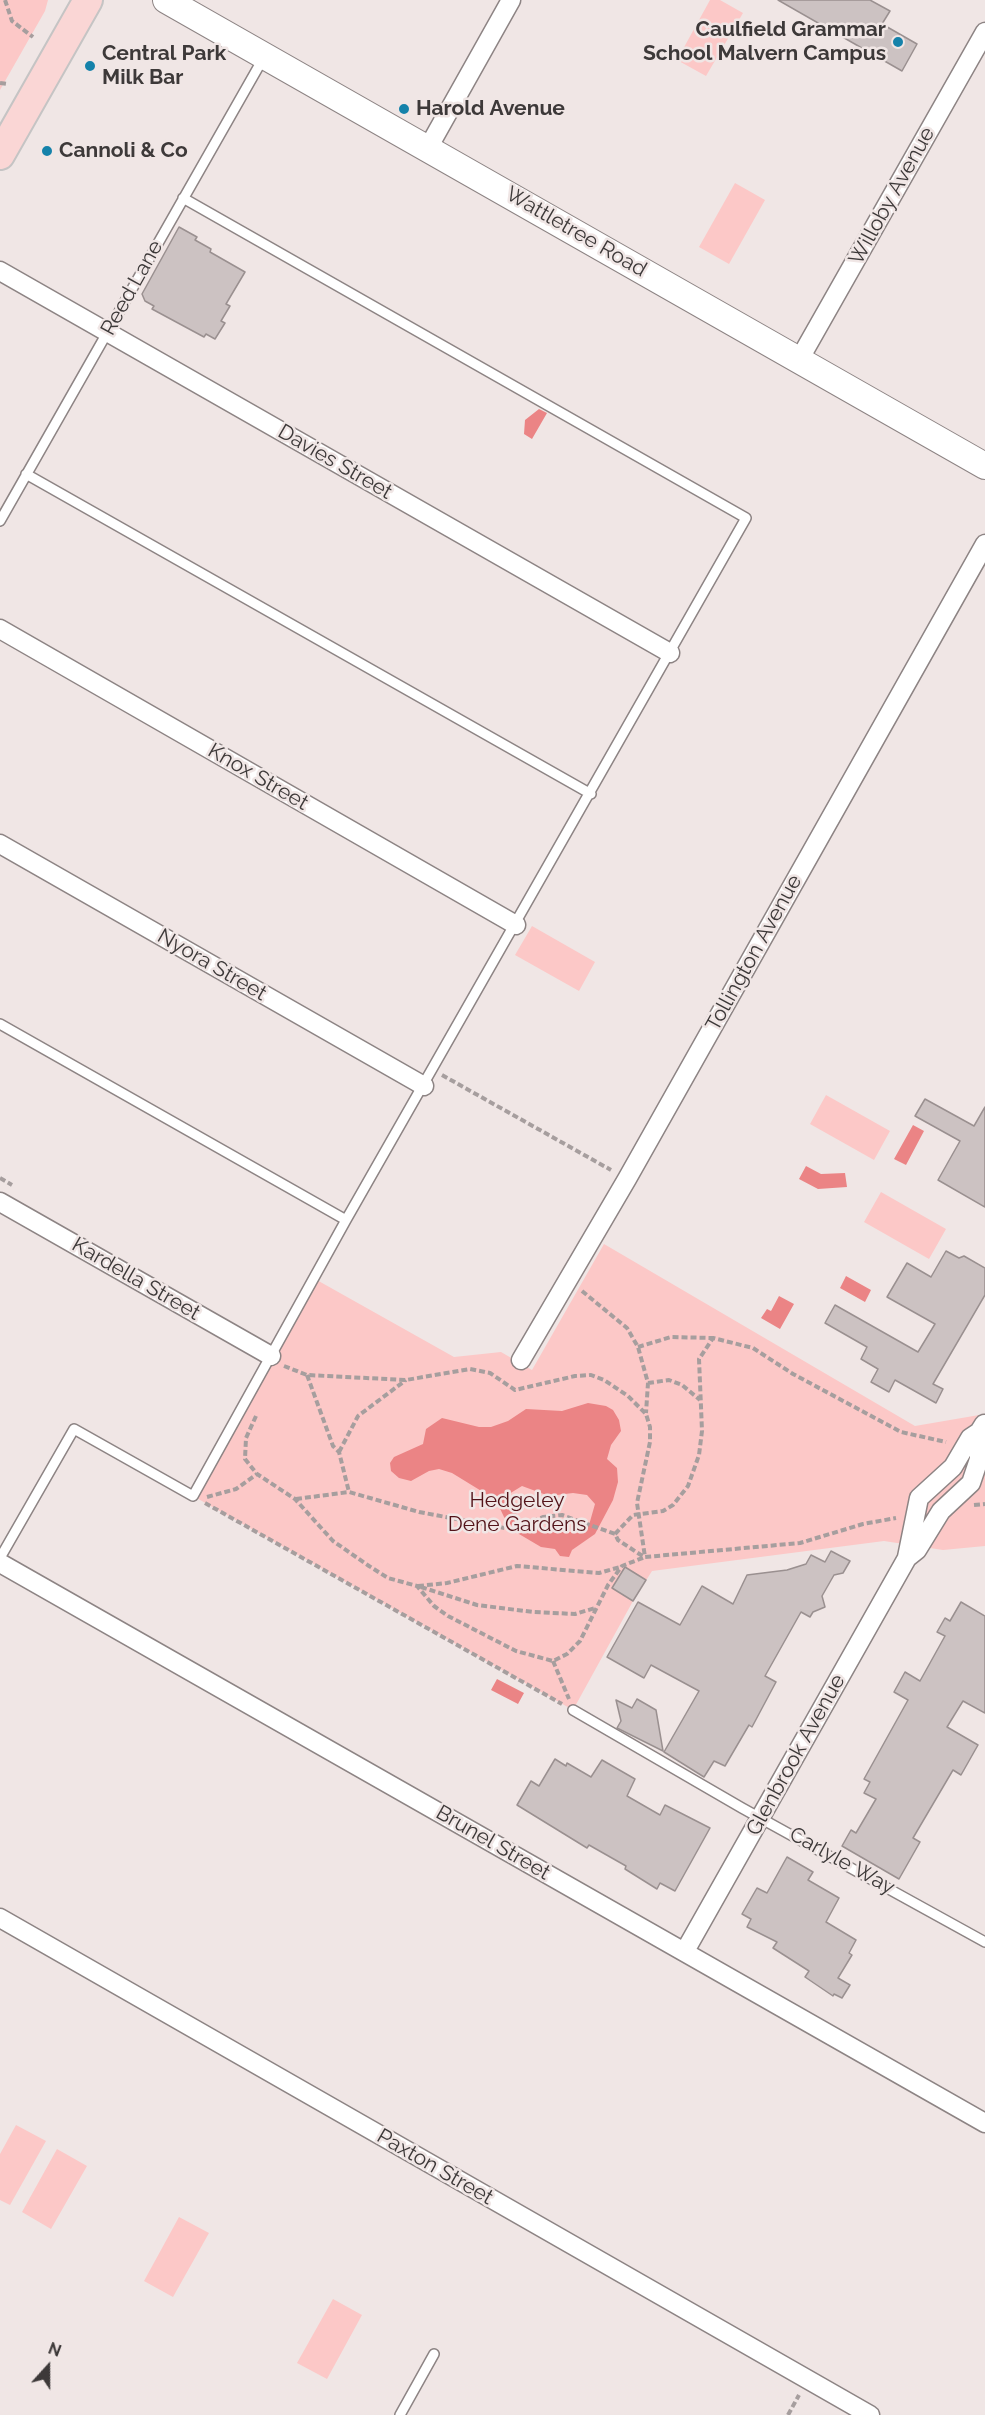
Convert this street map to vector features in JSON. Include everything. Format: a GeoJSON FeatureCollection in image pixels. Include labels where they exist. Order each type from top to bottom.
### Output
{"type":"FeatureCollection","features":[{"type":"Feature","properties":{"kind":"main road"},"geometry":{"type":"LineString","coordinates":[[0,155],[88,0]]}},
{"type":"Feature","properties":{"kind":"main road","name":"Wattletree Road"},"geometry":{"type":"LineString","coordinates":[[166,0],[985,466]]}},
{"type":"Feature","properties":{"kind":"street"},"geometry":{"type":"LineString","coordinates":[[428,148],[511,0]]}},
{"type":"Feature","properties":{"kind":"street","name":"Willoby Avenue"},"geometry":{"type":"LineString","coordinates":[[799,360],[985,32]]}},
{"type":"Feature","properties":{"kind":"street","name":"Davies Street"},"geometry":{"type":"LineString","coordinates":[[0,271],[670,653]]}},
{"type":"Feature","properties":{"kind":"street","name":"Tollington Avenue"},"geometry":{"type":"LineString","coordinates":[[521,1360],[627,1179],[985,544]]}},
{"type":"Feature","properties":{"kind":"street","name":"Knox Street"},"geometry":{"type":"LineString","coordinates":[[0,629],[516,925]]}},
{"type":"Feature","properties":{"kind":"street","name":"Nyora Street"},"geometry":{"type":"LineString","coordinates":[[0,844],[424,1086]]}},
{"type":"Feature","properties":{"kind":"street","name":"Kardella Street"},"geometry":{"type":"LineString","coordinates":[[0,1202],[278,1361]]}},
{"type":"Feature","properties":{"kind":"street","name":"Glenbrook Avenue"},"geometry":{"type":"LineString","coordinates":[[907,1558],[917,1550],[941,1511],[971,1483],[979,1459],[982,1427]]}},
{"type":"Feature","properties":{"kind":"street","name":"Glenbrook Avenue"},"geometry":{"type":"LineString","coordinates":[[685,1951],[907,1558],[919,1498],[952,1467],[970,1438],[982,1427]]}},
{"type":"Feature","properties":{"kind":"street","name":"Brunel Street"},"geometry":{"type":"LineString","coordinates":[[0,1563],[985,2123]]}},
{"type":"Feature","properties":{"kind":"street","name":"Paxton Street"},"geometry":{"type":"LineString","coordinates":[[0,1918],[870,2415]]}},
{"type":"Feature","properties":{"kind":"lane","name":"Reed Lane"},"geometry":{"type":"LineString","coordinates":[[0,521],[265,55]]}},
{"type":"Feature","properties":{"kind":"lane"},"geometry":{"type":"LineString","coordinates":[[0,1558],[74,1429],[193,1496],[278,1361],[346,1220],[591,794],[746,518],[183,198]]}},
{"type":"Feature","properties":{"kind":"lane"},"geometry":{"type":"LineString","coordinates":[[26,474],[591,794]]}},
{"type":"Feature","properties":{"kind":"lane"},"geometry":{"type":"LineString","coordinates":[[0,1024],[346,1220]]}},
{"type":"Feature","properties":{"kind":"lane","name":"Carlyle Way"},"geometry":{"type":"LineString","coordinates":[[573,1710],[985,1942]]}},
{"type":"Feature","properties":{"kind":"lane"},"geometry":{"type":"LineString","coordinates":[[400,2415],[434,2354]]}},
{"type":"Feature","properties":{"kind":"path"},"geometry":{"type":"LineString","coordinates":[[5,0],[12,21],[33,37]]}},
{"type":"Feature","properties":{"kind":"path"},"geometry":{"type":"LineString","coordinates":[[0,83],[7,84]]}},
{"type":"Feature","properties":{"kind":"path"},"geometry":{"type":"LineString","coordinates":[[434,1069],[627,1179]]}},
{"type":"Feature","properties":{"kind":"path"},"geometry":{"type":"LineString","coordinates":[[567,1282],[611,1313],[627,1328],[638,1347],[648,1383],[646,1414],[651,1434],[639,1489],[638,1516],[645,1557]]}},
{"type":"Feature","properties":{"kind":"path"},"geometry":{"type":"LineString","coordinates":[[638,1347],[671,1337],[713,1338],[753,1348],[793,1374],[901,1432],[951,1443]]}},
{"type":"Feature","properties":{"kind":"path"},"geometry":{"type":"LineString","coordinates":[[615,1534],[631,1516],[663,1511],[680,1498],[688,1485],[699,1455],[702,1431],[699,1359],[713,1338]]}},
{"type":"Feature","properties":{"kind":"path"},"geometry":{"type":"LineString","coordinates":[[279,1376],[278,1361],[307,1375],[406,1380],[470,1369],[490,1373],[509,1388],[521,1390],[558,1379],[591,1375],[615,1386],[646,1414]]}},
{"type":"Feature","properties":{"kind":"path"},"geometry":{"type":"LineString","coordinates":[[307,1375],[333,1446],[339,1452],[349,1492]]}},
{"type":"Feature","properties":{"kind":"path"},"geometry":{"type":"LineString","coordinates":[[339,1452],[358,1416],[406,1380]]}},
{"type":"Feature","properties":{"kind":"path"},"geometry":{"type":"LineString","coordinates":[[648,1383],[669,1380],[682,1384],[700,1400]]}},
{"type":"Feature","properties":{"kind":"path"},"geometry":{"type":"LineString","coordinates":[[260,1407],[246,1438],[245,1459],[257,1474],[295,1499],[333,1541],[388,1578],[477,1605],[533,1612],[575,1614],[596,1608]]}},
{"type":"Feature","properties":{"kind":"path"},"geometry":{"type":"LineString","coordinates":[[193,1496],[213,1497],[226,1493],[257,1474]]}},
{"type":"Feature","properties":{"kind":"path"},"geometry":{"type":"LineString","coordinates":[[295,1499],[349,1492],[419,1512],[515,1530],[543,1517],[562,1515],[615,1534],[618,1540],[645,1557]]}},
{"type":"Feature","properties":{"kind":"path"},"geometry":{"type":"LineString","coordinates":[[193,1496],[573,1710]]}},
{"type":"Feature","properties":{"kind":"path"},"geometry":{"type":"LineString","coordinates":[[417,1586],[447,1582],[517,1566],[599,1573],[645,1557],[800,1543],[863,1524],[897,1518]]}},
{"type":"Feature","properties":{"kind":"path"},"geometry":{"type":"LineString","coordinates":[[417,1586],[434,1606],[474,1630],[516,1651],[553,1661],[575,1648],[622,1566]]}},
{"type":"Feature","properties":{"kind":"path"},"geometry":{"type":"LineString","coordinates":[[553,1661],[573,1710]]}},
{"type":"Feature","properties":{"kind":"green space"},"geometry":{"type":"Polygon","coordinates":[[[0,0],[48,0],[45,11],[0,90],[0,0]]]}},
{"type":"Feature","properties":{"kind":"green space"},"geometry":{"type":"Polygon","coordinates":[[[710,0],[720,0],[743,13],[706,76],[677,60],[710,0]]]}},
{"type":"Feature","properties":{"kind":"green space"},"geometry":{"type":"Polygon","coordinates":[[[735,183],[765,200],[729,264],[699,247],[735,183]]]}},
{"type":"Feature","properties":{"kind":"green space"},"geometry":{"type":"Polygon","coordinates":[[[532,926],[595,962],[579,991],[515,955],[532,926]]]}},
{"type":"Feature","properties":{"kind":"green space"},"geometry":{"type":"Polygon","coordinates":[[[826,1095],[890,1131],[874,1160],[810,1124],[826,1095]]]}},
{"type":"Feature","properties":{"kind":"green space"},"geometry":{"type":"Polygon","coordinates":[[[881,1192],[946,1229],[929,1259],[864,1222],[881,1192]]]}},
{"type":"Feature","properties":{"kind":"green space","name":"Hedgeley Dene Gardens"},"geometry":{"type":"Polygon","coordinates":[[[604,1244],[915,1426],[985,1414],[985,1546],[943,1550],[884,1541],[652,1571],[573,1710],[193,1496],[315,1279],[454,1357],[501,1352],[532,1370],[604,1244]]]}},
{"type":"Feature","properties":{"kind":"green space"},"geometry":{"type":"Polygon","coordinates":[[[16,2125],[46,2141],[10,2205],[0,2200],[0,2154],[16,2125]]]}},
{"type":"Feature","properties":{"kind":"green space"},"geometry":{"type":"Polygon","coordinates":[[[57,2149],[87,2166],[51,2229],[22,2212],[57,2149]]]}},
{"type":"Feature","properties":{"kind":"green space"},"geometry":{"type":"Polygon","coordinates":[[[179,2217],[209,2233],[173,2297],[144,2281],[179,2217]]]}},
{"type":"Feature","properties":{"kind":"green space"},"geometry":{"type":"Polygon","coordinates":[[[333,2299],[362,2315],[327,2379],[297,2363],[333,2299]]]}},
{"type":"Feature","properties":{"kind":"shaded area"},"geometry":{"type":"Polygon","coordinates":[[[539,409],[547,413],[532,439],[524,434],[525,420],[539,409]]]}},
{"type":"Feature","properties":{"kind":"shaded area"},"geometry":{"type":"Polygon","coordinates":[[[913,1125],[924,1131],[906,1165],[894,1159],[913,1125]]]}},
{"type":"Feature","properties":{"kind":"shaded area"},"geometry":{"type":"Polygon","coordinates":[[[806,1166],[821,1174],[845,1173],[847,1187],[818,1189],[799,1179],[806,1166]]]}},
{"type":"Feature","properties":{"kind":"shaded area"},"geometry":{"type":"Polygon","coordinates":[[[846,1276],[871,1290],[865,1302],[840,1288],[846,1276]]]}},
{"type":"Feature","properties":{"kind":"shaded area"},"geometry":{"type":"Polygon","coordinates":[[[779,1296],[794,1304],[780,1329],[761,1318],[767,1309],[771,1311],[779,1296]]]}},
{"type":"Feature","properties":{"kind":"shaded area"},"geometry":{"type":"Polygon","coordinates":[[[588,1403],[606,1406],[613,1410],[619,1420],[621,1431],[611,1445],[607,1459],[617,1468],[618,1482],[613,1500],[595,1534],[572,1550],[569,1557],[560,1556],[555,1549],[541,1547],[519,1534],[504,1517],[496,1500],[452,1473],[439,1469],[429,1471],[411,1481],[399,1478],[391,1471],[390,1463],[394,1457],[423,1444],[426,1429],[442,1418],[479,1427],[491,1427],[508,1421],[526,1409],[562,1411],[588,1403]],[[522,1486],[509,1494],[518,1517],[539,1531],[571,1532],[589,1525],[595,1504],[587,1495],[573,1493],[549,1496],[522,1486]]]}},
{"type":"Feature","properties":{"kind":"shaded area"},"geometry":{"type":"Polygon","coordinates":[[[497,1679],[524,1693],[518,1704],[491,1690],[497,1679]]]}},
{"type":"Feature","properties":{"kind":"building"},"geometry":{"type":"Polygon","coordinates":[[[778,0],[870,0],[890,11],[882,24],[917,44],[902,71],[778,0]]]}},
{"type":"Feature","properties":{"kind":"building"},"geometry":{"type":"Polygon","coordinates":[[[179,227],[197,237],[195,240],[211,249],[210,252],[245,272],[226,304],[230,306],[221,321],[225,323],[215,339],[206,334],[204,337],[152,309],[154,306],[145,301],[142,294],[179,227]]]}},
{"type":"Feature","properties":{"kind":"building"},"geometry":{"type":"Polygon","coordinates":[[[925,1099],[974,1126],[985,1107],[985,1207],[938,1180],[960,1141],[915,1116],[925,1099]]]}},
{"type":"Feature","properties":{"kind":"building"},"geometry":{"type":"Polygon","coordinates":[[[946,1251],[959,1258],[964,1256],[985,1268],[985,1295],[933,1384],[943,1389],[936,1403],[895,1380],[889,1392],[871,1382],[878,1369],[861,1359],[867,1347],[825,1323],[835,1305],[918,1352],[935,1324],[887,1297],[907,1263],[931,1277],[946,1251]]]}},
{"type":"Feature","properties":{"kind":"building"},"geometry":{"type":"Polygon","coordinates":[[[831,1551],[850,1561],[843,1573],[834,1575],[822,1596],[825,1607],[813,1612],[810,1617],[801,1612],[765,1676],[776,1682],[752,1727],[749,1725],[725,1766],[714,1761],[704,1777],[664,1752],[699,1691],[651,1665],[644,1678],[607,1657],[638,1602],[680,1625],[702,1586],[733,1604],[747,1575],[787,1570],[806,1564],[811,1555],[825,1562],[831,1551]]]}},
{"type":"Feature","properties":{"kind":"building"},"geometry":{"type":"Polygon","coordinates":[[[625,1567],[646,1580],[633,1601],[612,1588],[625,1567]]]}},
{"type":"Feature","properties":{"kind":"building"},"geometry":{"type":"Polygon","coordinates":[[[961,1602],[985,1616],[985,1713],[963,1701],[947,1727],[978,1745],[961,1775],[953,1770],[913,1838],[920,1842],[899,1879],[842,1846],[851,1830],[856,1833],[876,1799],[864,1793],[870,1782],[864,1779],[908,1700],[894,1692],[905,1672],[920,1681],[945,1636],[937,1632],[945,1618],[950,1621],[961,1602]]]}},
{"type":"Feature","properties":{"kind":"building"},"geometry":{"type":"Polygon","coordinates":[[[637,1699],[656,1710],[663,1751],[617,1728],[621,1721],[616,1700],[632,1708],[637,1699]]]}},
{"type":"Feature","properties":{"kind":"building"},"geometry":{"type":"Polygon","coordinates":[[[555,1759],[591,1777],[602,1760],[635,1779],[627,1796],[660,1815],[665,1805],[710,1828],[675,1891],[660,1883],[657,1889],[625,1869],[626,1866],[589,1845],[587,1848],[517,1805],[531,1781],[539,1786],[555,1759]]]}},
{"type":"Feature","properties":{"kind":"building"},"geometry":{"type":"Polygon","coordinates":[[[787,1857],[813,1872],[808,1880],[839,1898],[826,1922],[856,1940],[849,1953],[852,1955],[838,1978],[850,1985],[842,1998],[834,1994],[833,1996],[805,1977],[809,1971],[773,1948],[777,1942],[747,1927],[751,1919],[742,1914],[757,1888],[767,1893],[787,1857]]]}},
{"type":"Feature","properties":{"kind":"place","name":"Caulfield Grammar School Malvern Campus"},"geometry":{"type":"Point","coordinates":[898,42]}},
{"type":"Feature","properties":{"kind":"place","name":"Central Park Milk Bar"},"geometry":{"type":"Point","coordinates":[90,66]}},
{"type":"Feature","properties":{"kind":"place","name":"Harold Avenue"},"geometry":{"type":"Point","coordinates":[404,109]}},
{"type":"Feature","properties":{"kind":"place","name":"Cannoli & Co"},"geometry":{"type":"Point","coordinates":[47,151]}}]}
